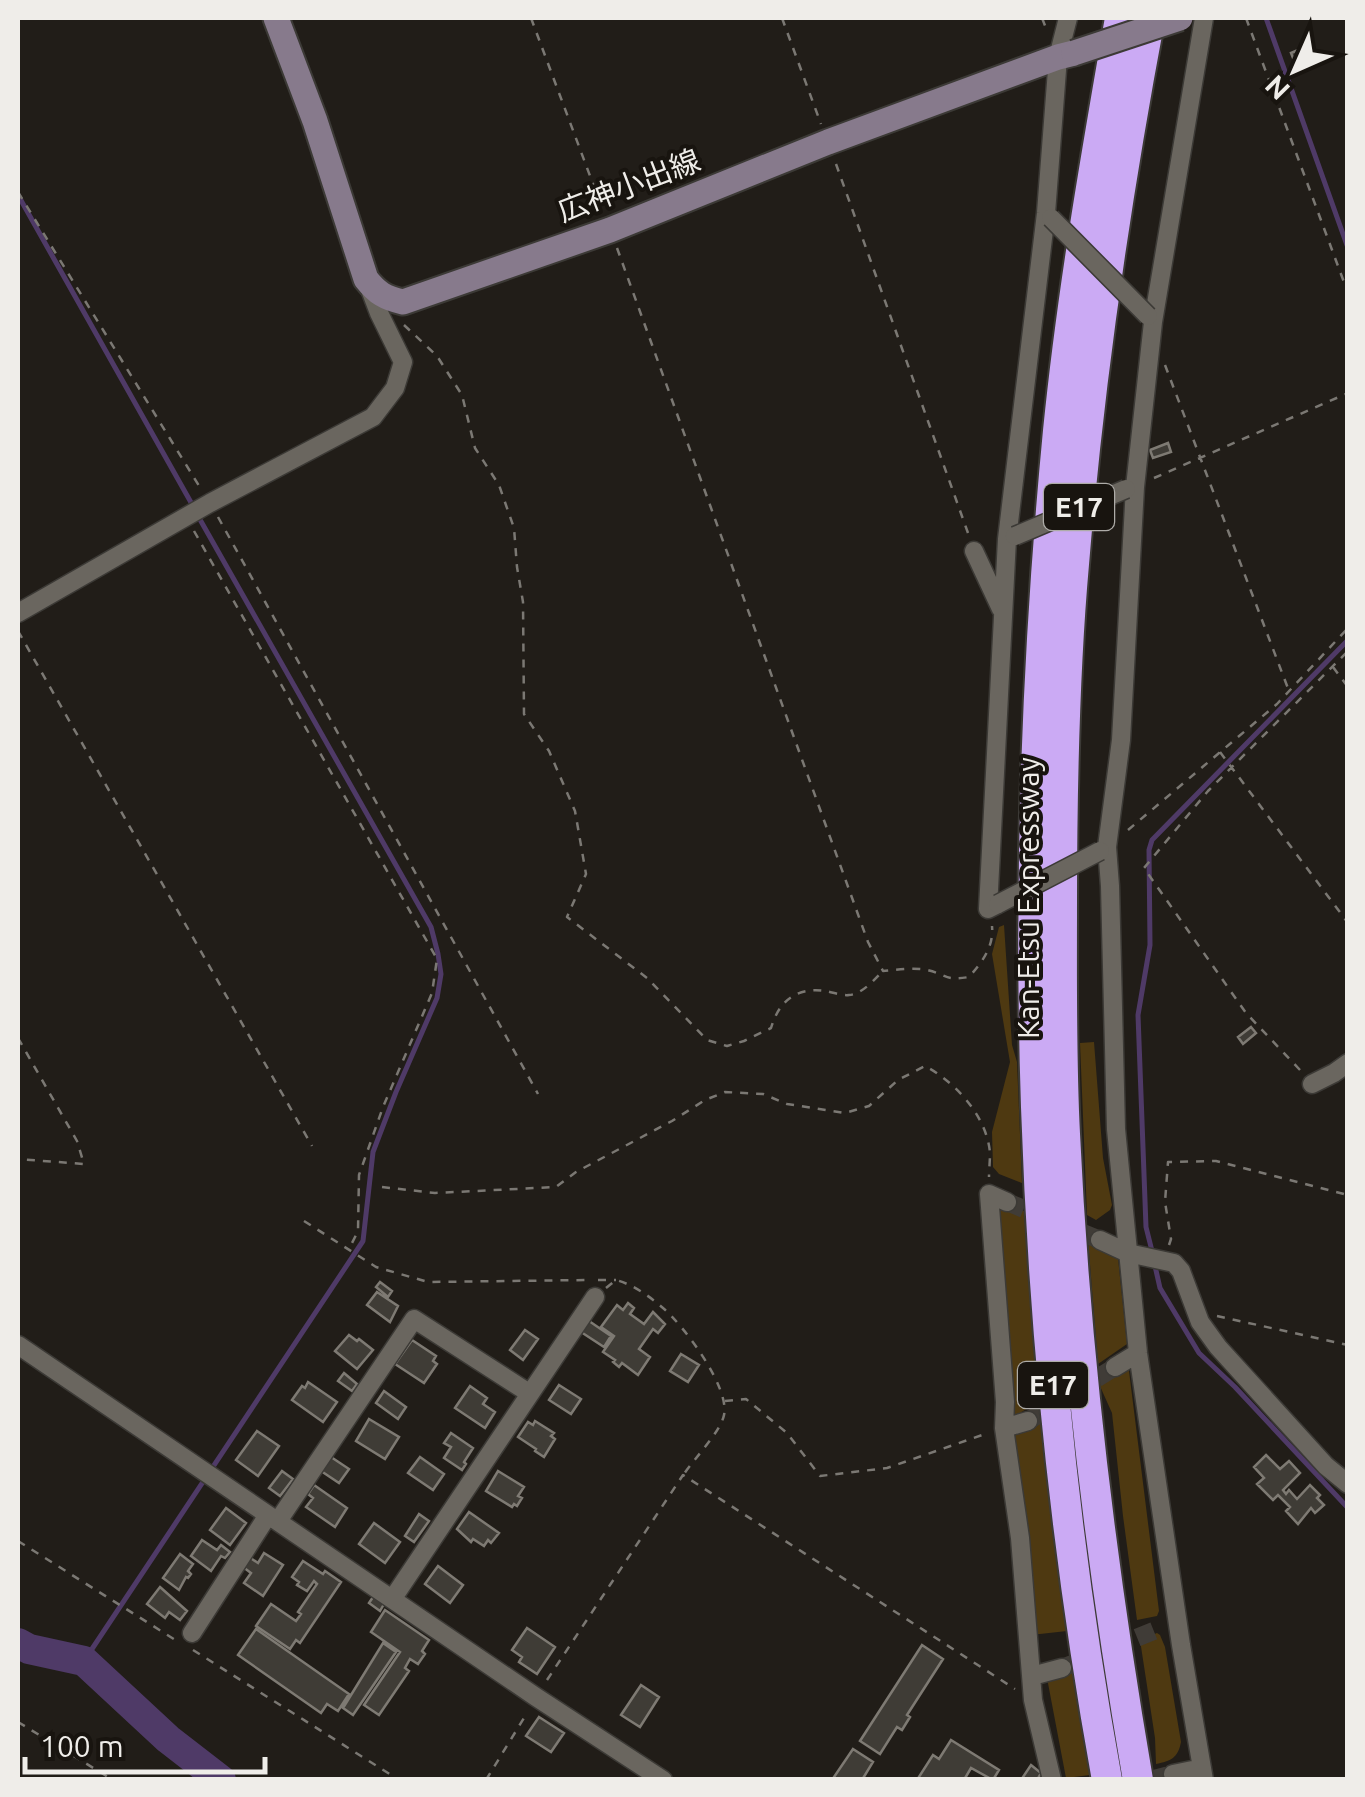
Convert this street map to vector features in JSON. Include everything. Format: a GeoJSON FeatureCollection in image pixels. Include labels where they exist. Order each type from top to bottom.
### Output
{"type":"FeatureCollection","features":[{"type":"Feature","properties":{"kind":"highway","name":"Kan-Etsu Expressway"},"geometry":{"type":"LineString","coordinates":[[1106,1780],[1058,1439],[1043,1262],[1034,987],[1035,831],[1046,574],[1058,429],[1074,295],[1120,18]]}},
{"type":"Feature","properties":{"kind":"highway","name":"Kan-Etsu Expressway"},"geometry":{"type":"LineString","coordinates":[[1138,1780],[1124,1703],[1088,1429],[1073,1263],[1064,1113],[1062,828],[1073,569],[1086,437],[1126,149],[1150,18]]}},
{"type":"Feature","properties":{"kind":"main road"},"geometry":{"type":"LineString","coordinates":[[276,18],[315,120],[366,279]]}},
{"type":"Feature","properties":{"kind":"main road","name":"広神小出線"},"geometry":{"type":"LineString","coordinates":[[366,279],[386,298],[403,302],[610,230],[828,142],[1066,55],[1180,18]]}},
{"type":"Feature","properties":{"kind":"street"},"geometry":{"type":"LineString","coordinates":[[1068,18],[1003,613],[993,906],[1104,849]]}},
{"type":"Feature","properties":{"kind":"street"},"geometry":{"type":"LineString","coordinates":[[1173,1774],[1203,1774],[1169,1626],[1138,1353],[1116,1128],[1110,886],[1104,849],[1121,740],[1130,488],[1152,343],[1151,319],[1204,18]]}},
{"type":"Feature","properties":{"kind":"street"},"geometry":{"type":"LineString","coordinates":[[1048,215],[1151,319]]}},
{"type":"Feature","properties":{"kind":"street"},"geometry":{"type":"LineString","coordinates":[[18,613],[210,503],[373,418],[394,388],[403,362],[366,279]]}},
{"type":"Feature","properties":{"kind":"street"},"geometry":{"type":"LineString","coordinates":[[1011,537],[1130,488]]}},
{"type":"Feature","properties":{"kind":"street"},"geometry":{"type":"LineString","coordinates":[[974,551],[1003,613]]}},
{"type":"Feature","properties":{"kind":"street"},"geometry":{"type":"LineString","coordinates":[[1312,1084],[1348,1063]]}},
{"type":"Feature","properties":{"kind":"street"},"geometry":{"type":"LineString","coordinates":[[1007,1202],[988,1194],[1004,1428],[1020,1538],[1033,1700],[1052,1780]]}},
{"type":"Feature","properties":{"kind":"street"},"geometry":{"type":"LineString","coordinates":[[1100,1240],[1128,1253],[1174,1264],[1200,1322],[1218,1347],[1326,1466],[1348,1484]]}},
{"type":"Feature","properties":{"kind":"street"},"geometry":{"type":"LineString","coordinates":[[392,1598],[594,1298]]}},
{"type":"Feature","properties":{"kind":"street"},"geometry":{"type":"LineString","coordinates":[[192,1633],[414,1318],[529,1393]]}},
{"type":"Feature","properties":{"kind":"street"},"geometry":{"type":"LineString","coordinates":[[18,1345],[664,1780]]}},
{"type":"Feature","properties":{"kind":"street"},"geometry":{"type":"LineString","coordinates":[[1115,1367],[1138,1353]]}},
{"type":"Feature","properties":{"kind":"street"},"geometry":{"type":"LineString","coordinates":[[1004,1428],[1028,1420]]}},
{"type":"Feature","properties":{"kind":"street"},"geometry":{"type":"LineString","coordinates":[[1032,1676],[1062,1668]]}},
{"type":"Feature","properties":{"kind":"path"},"geometry":{"type":"LineString","coordinates":[[531,18],[868,942],[883,971]]}},
{"type":"Feature","properties":{"kind":"path"},"geometry":{"type":"LineString","coordinates":[[782,18],[974,551]]}},
{"type":"Feature","properties":{"kind":"path"},"geometry":{"type":"LineString","coordinates":[[1246,18],[1348,293]]}},
{"type":"Feature","properties":{"kind":"path"},"geometry":{"type":"LineString","coordinates":[[18,192],[210,503],[538,1094]]}},
{"type":"Feature","properties":{"kind":"path"},"geometry":{"type":"LineString","coordinates":[[379,313],[396,318],[415,333],[437,356],[462,395],[475,448],[499,485],[514,528],[523,602],[524,714],[548,751],[575,811],[586,874],[568,916],[647,978],[707,1040],[728,1046],[770,1028],[776,1013],[794,995],[809,989],[850,996],[867,987],[883,971],[907,968],[927,970],[952,980],[969,977],[986,958],[993,932],[993,906]]}},
{"type":"Feature","properties":{"kind":"path"},"geometry":{"type":"LineString","coordinates":[[1152,343],[1168,370],[1289,691]]}},
{"type":"Feature","properties":{"kind":"path"},"geometry":{"type":"LineString","coordinates":[[1130,488],[1348,393]]}},
{"type":"Feature","properties":{"kind":"path"},"geometry":{"type":"LineString","coordinates":[[186,517],[437,959],[432,994],[383,1106],[359,1175],[358,1231],[348,1249]]}},
{"type":"Feature","properties":{"kind":"path"},"geometry":{"type":"LineString","coordinates":[[1104,849],[1289,691],[1348,628]]}},
{"type":"Feature","properties":{"kind":"path"},"geometry":{"type":"LineString","coordinates":[[18,630],[312,1146]]}},
{"type":"Feature","properties":{"kind":"path"},"geometry":{"type":"LineString","coordinates":[[1312,1084],[1246,1013],[1144,868],[1232,767],[1348,651]]}},
{"type":"Feature","properties":{"kind":"path"},"geometry":{"type":"LineString","coordinates":[[1332,666],[1348,687]]}},
{"type":"Feature","properties":{"kind":"path"},"geometry":{"type":"LineString","coordinates":[[1220,752],[1348,923]]}},
{"type":"Feature","properties":{"kind":"path"},"geometry":{"type":"LineString","coordinates":[[18,1038],[77,1141],[84,1164],[18,1160]]}},
{"type":"Feature","properties":{"kind":"path"},"geometry":{"type":"LineString","coordinates":[[382,1187],[434,1193],[556,1186],[725,1092],[763,1094],[787,1104],[845,1113],[869,1106],[898,1080],[925,1066],[942,1075],[970,1105],[984,1130],[990,1151],[988,1194]]}},
{"type":"Feature","properties":{"kind":"path"},"geometry":{"type":"LineString","coordinates":[[1164,1260],[1171,1240],[1165,1202],[1168,1162],[1216,1161],[1348,1194]]}},
{"type":"Feature","properties":{"kind":"path"},"geometry":{"type":"LineString","coordinates":[[304,1220],[376,1268],[428,1282],[616,1280],[631,1284],[666,1310],[712,1369],[725,1401],[724,1420],[682,1475],[486,1780]]}},
{"type":"Feature","properties":{"kind":"path"},"geometry":{"type":"LineString","coordinates":[[594,1298],[616,1280]]}},
{"type":"Feature","properties":{"kind":"path"},"geometry":{"type":"LineString","coordinates":[[1196,1312],[1348,1345]]}},
{"type":"Feature","properties":{"kind":"path"},"geometry":{"type":"LineString","coordinates":[[725,1401],[746,1399],[788,1433],[820,1476],[888,1468],[1004,1428]]}},
{"type":"Feature","properties":{"kind":"path"},"geometry":{"type":"LineString","coordinates":[[682,1475],[1033,1700]]}},
{"type":"Feature","properties":{"kind":"path"},"geometry":{"type":"LineString","coordinates":[[18,1541],[399,1780]]}},
{"type":"Feature","properties":{"kind":"path"},"geometry":{"type":"LineString","coordinates":[[18,1722],[113,1780]]}},
{"type":"Feature","properties":{"kind":"shaded area"},"geometry":{"type":"Polygon","coordinates":[[[1004,925],[1012,1045],[1017,1062],[1022,1183],[999,1174],[993,1167],[992,1132],[1010,1062],[992,954],[999,927],[1004,925]]]}},
{"type":"Feature","properties":{"kind":"shaded area"},"geometry":{"type":"Polygon","coordinates":[[[1094,1042],[1103,1158],[1112,1205],[1096,1220],[1087,1215],[1080,1043],[1094,1042]]]}},
{"type":"Feature","properties":{"kind":"shaded area"},"geometry":{"type":"Polygon","coordinates":[[[1007,1205],[1024,1211],[1038,1401],[1014,1417],[1008,1394],[996,1214],[1007,1205]]]}},
{"type":"Feature","properties":{"kind":"shaded area"},"geometry":{"type":"Polygon","coordinates":[[[1088,1240],[1118,1258],[1127,1344],[1098,1364],[1088,1240]]]}},
{"type":"Feature","properties":{"kind":"shaded area"},"geometry":{"type":"Polygon","coordinates":[[[1127,1368],[1159,1611],[1157,1616],[1137,1620],[1112,1413],[1099,1384],[1127,1368]]]}},
{"type":"Feature","properties":{"kind":"shaded area"},"geometry":{"type":"Polygon","coordinates":[[[1042,1416],[1067,1631],[1038,1634],[1012,1433],[1042,1416]]]}},
{"type":"Feature","properties":{"kind":"shaded area"},"geometry":{"type":"Polygon","coordinates":[[[1157,1633],[1165,1647],[1181,1742],[1173,1758],[1156,1764],[1140,1640],[1157,1633]]]}},
{"type":"Feature","properties":{"kind":"shaded area"},"geometry":{"type":"Polygon","coordinates":[[[1072,1667],[1090,1775],[1066,1778],[1047,1678],[1072,1667]]]}},
{"type":"Feature","properties":{"kind":"building"},"geometry":{"type":"Polygon","coordinates":[[[1305,47],[1309,58],[1295,63],[1291,53],[1305,47]]]}},
{"type":"Feature","properties":{"kind":"building"},"geometry":{"type":"Polygon","coordinates":[[[1168,443],[1171,452],[1153,458],[1150,450],[1168,443]]]}},
{"type":"Feature","properties":{"kind":"building"},"geometry":{"type":"Polygon","coordinates":[[[1251,1027],[1256,1033],[1243,1044],[1238,1037],[1251,1027]]]}},
{"type":"Feature","properties":{"kind":"building"},"geometry":{"type":"Polygon","coordinates":[[[380,1282],[392,1291],[388,1297],[376,1287],[380,1282]]]}},
{"type":"Feature","properties":{"kind":"building"},"geometry":{"type":"Polygon","coordinates":[[[377,1292],[398,1306],[390,1322],[367,1305],[377,1292]]]}},
{"type":"Feature","properties":{"kind":"building"},"geometry":{"type":"Polygon","coordinates":[[[628,1303],[634,1308],[630,1314],[644,1324],[653,1312],[665,1324],[658,1333],[653,1329],[639,1349],[650,1357],[638,1375],[622,1363],[619,1367],[603,1352],[614,1336],[601,1327],[617,1305],[623,1310],[628,1303]]]}},
{"type":"Feature","properties":{"kind":"building"},"geometry":{"type":"Polygon","coordinates":[[[589,1321],[611,1336],[604,1347],[581,1332],[589,1321]]]}},
{"type":"Feature","properties":{"kind":"building"},"geometry":{"type":"Polygon","coordinates":[[[525,1330],[538,1339],[523,1360],[510,1350],[525,1330]]]}},
{"type":"Feature","properties":{"kind":"building"},"geometry":{"type":"Polygon","coordinates":[[[349,1335],[373,1350],[357,1369],[335,1351],[349,1335]]]}},
{"type":"Feature","properties":{"kind":"building"},"geometry":{"type":"Polygon","coordinates":[[[412,1340],[436,1356],[433,1361],[437,1364],[424,1383],[395,1364],[412,1340]]]}},
{"type":"Feature","properties":{"kind":"building"},"geometry":{"type":"Polygon","coordinates":[[[681,1354],[699,1365],[688,1382],[670,1371],[681,1354]]]}},
{"type":"Feature","properties":{"kind":"building"},"geometry":{"type":"Polygon","coordinates":[[[344,1373],[357,1384],[352,1391],[338,1381],[344,1373]]]}},
{"type":"Feature","properties":{"kind":"building"},"geometry":{"type":"Polygon","coordinates":[[[308,1382],[337,1402],[323,1422],[292,1400],[308,1382]]]}},
{"type":"Feature","properties":{"kind":"building"},"geometry":{"type":"Polygon","coordinates":[[[559,1385],[581,1399],[571,1414],[549,1400],[559,1385]]]}},
{"type":"Feature","properties":{"kind":"building"},"geometry":{"type":"Polygon","coordinates":[[[470,1386],[487,1398],[483,1404],[495,1412],[485,1428],[455,1408],[470,1386]]]}},
{"type":"Feature","properties":{"kind":"building"},"geometry":{"type":"Polygon","coordinates":[[[384,1391],[406,1407],[398,1419],[376,1403],[384,1391]]]}},
{"type":"Feature","properties":{"kind":"building"},"geometry":{"type":"Polygon","coordinates":[[[369,1419],[399,1437],[385,1459],[356,1441],[369,1419]]]}},
{"type":"Feature","properties":{"kind":"building"},"geometry":{"type":"Polygon","coordinates":[[[535,1421],[554,1433],[551,1436],[555,1439],[544,1457],[518,1437],[528,1422],[533,1425],[535,1421]]]}},
{"type":"Feature","properties":{"kind":"building"},"geometry":{"type":"Polygon","coordinates":[[[257,1431],[279,1446],[258,1476],[236,1460],[257,1431]]]}},
{"type":"Feature","properties":{"kind":"building"},"geometry":{"type":"Polygon","coordinates":[[[451,1433],[473,1448],[462,1470],[444,1458],[451,1447],[444,1443],[451,1433]]]}},
{"type":"Feature","properties":{"kind":"building"},"geometry":{"type":"Polygon","coordinates":[[[1266,1455],[1280,1469],[1289,1461],[1300,1473],[1283,1490],[1286,1494],[1289,1490],[1297,1499],[1310,1485],[1324,1505],[1315,1513],[1311,1508],[1298,1524],[1286,1511],[1290,1507],[1278,1495],[1273,1500],[1257,1484],[1264,1478],[1254,1467],[1266,1455]]]}},
{"type":"Feature","properties":{"kind":"building"},"geometry":{"type":"Polygon","coordinates":[[[331,1457],[349,1469],[339,1483],[321,1471],[331,1457]]]}},
{"type":"Feature","properties":{"kind":"building"},"geometry":{"type":"Polygon","coordinates":[[[420,1457],[444,1474],[433,1490],[408,1473],[420,1457]]]}},
{"type":"Feature","properties":{"kind":"building"},"geometry":{"type":"Polygon","coordinates":[[[282,1471],[293,1479],[280,1496],[269,1488],[282,1471]]]}},
{"type":"Feature","properties":{"kind":"building"},"geometry":{"type":"Polygon","coordinates":[[[498,1471],[524,1487],[517,1506],[512,1507],[486,1491],[498,1471]]]}},
{"type":"Feature","properties":{"kind":"building"},"geometry":{"type":"Polygon","coordinates":[[[314,1485],[347,1508],[335,1527],[306,1507],[313,1498],[308,1494],[314,1485]]]}},
{"type":"Feature","properties":{"kind":"building"},"geometry":{"type":"Polygon","coordinates":[[[226,1508],[246,1523],[230,1545],[210,1530],[226,1508]]]}},
{"type":"Feature","properties":{"kind":"building"},"geometry":{"type":"Polygon","coordinates":[[[469,1512],[499,1533],[491,1543],[488,1540],[484,1546],[473,1539],[471,1542],[457,1529],[469,1512]]]}},
{"type":"Feature","properties":{"kind":"building"},"geometry":{"type":"Polygon","coordinates":[[[419,1514],[429,1521],[414,1542],[405,1536],[419,1514]]]}},
{"type":"Feature","properties":{"kind":"building"},"geometry":{"type":"Polygon","coordinates":[[[374,1523],[400,1542],[385,1563],[359,1544],[374,1523]]]}},
{"type":"Feature","properties":{"kind":"building"},"geometry":{"type":"Polygon","coordinates":[[[202,1540],[217,1550],[221,1545],[230,1552],[225,1558],[221,1556],[211,1571],[191,1556],[202,1540]]]}},
{"type":"Feature","properties":{"kind":"building"},"geometry":{"type":"Polygon","coordinates":[[[264,1553],[283,1565],[263,1596],[244,1583],[251,1573],[243,1567],[249,1557],[258,1563],[264,1553]]]}},
{"type":"Feature","properties":{"kind":"building"},"geometry":{"type":"Polygon","coordinates":[[[180,1554],[193,1564],[179,1590],[163,1578],[180,1554]]]}},
{"type":"Feature","properties":{"kind":"building"},"geometry":{"type":"Polygon","coordinates":[[[303,1561],[341,1582],[300,1643],[296,1640],[290,1649],[256,1626],[271,1604],[296,1621],[317,1584],[314,1581],[307,1591],[292,1577],[303,1561]]]}},
{"type":"Feature","properties":{"kind":"building"},"geometry":{"type":"Polygon","coordinates":[[[438,1566],[463,1585],[450,1603],[425,1584],[438,1566]]]}},
{"type":"Feature","properties":{"kind":"building"},"geometry":{"type":"Polygon","coordinates":[[[160,1587],[187,1611],[180,1620],[169,1612],[165,1618],[147,1604],[160,1587]]]}},
{"type":"Feature","properties":{"kind":"building"},"geometry":{"type":"Polygon","coordinates":[[[373,1597],[384,1604],[380,1611],[369,1603],[373,1597]]]}},
{"type":"Feature","properties":{"kind":"building"},"geometry":{"type":"Polygon","coordinates":[[[385,1610],[429,1640],[418,1664],[410,1659],[405,1668],[409,1671],[379,1715],[364,1705],[400,1652],[371,1632],[385,1610]]]}},
{"type":"Feature","properties":{"kind":"building"},"geometry":{"type":"Polygon","coordinates":[[[527,1628],[555,1647],[537,1674],[519,1662],[522,1657],[512,1650],[527,1628]]]}},
{"type":"Feature","properties":{"kind":"building"},"geometry":{"type":"Polygon","coordinates":[[[256,1629],[349,1694],[338,1711],[327,1704],[321,1713],[238,1655],[256,1629]]]}},
{"type":"Feature","properties":{"kind":"building"},"geometry":{"type":"Polygon","coordinates":[[[383,1643],[396,1652],[353,1715],[343,1708],[383,1643]]]}},
{"type":"Feature","properties":{"kind":"building"},"geometry":{"type":"Polygon","coordinates":[[[922,1645],[943,1659],[907,1715],[910,1717],[902,1730],[897,1727],[880,1754],[860,1741],[922,1645]]]}},
{"type":"Feature","properties":{"kind":"building"},"geometry":{"type":"Polygon","coordinates":[[[641,1685],[659,1697],[640,1727],[621,1715],[641,1685]]]}},
{"type":"Feature","properties":{"kind":"building"},"geometry":{"type":"Polygon","coordinates":[[[539,1717],[564,1733],[551,1752],[526,1736],[539,1717]]]}},
{"type":"Feature","properties":{"kind":"building"},"geometry":{"type":"Polygon","coordinates":[[[951,1740],[999,1770],[993,1780],[971,1768],[964,1780],[917,1780],[933,1755],[939,1759],[951,1740]]]}},
{"type":"Feature","properties":{"kind":"building"},"geometry":{"type":"Polygon","coordinates":[[[853,1749],[873,1762],[862,1780],[832,1780],[853,1749]]]}},
{"type":"Feature","properties":{"kind":"building"},"geometry":{"type":"Polygon","coordinates":[[[1031,1765],[1041,1773],[1037,1780],[1021,1780],[1031,1765]]]}},
{"type":"Feature","properties":{"kind":"waterway"},"geometry":{"type":"LineString","coordinates":[[1266,18],[1348,248]]}},
{"type":"Feature","properties":{"kind":"waterway"},"geometry":{"type":"LineString","coordinates":[[18,195],[193,506]]}},
{"type":"Feature","properties":{"kind":"waterway"},"geometry":{"type":"LineString","coordinates":[[84,1661],[363,1241],[373,1152],[437,998],[441,974],[431,927],[198,516]]}},
{"type":"Feature","properties":{"kind":"waterway"},"geometry":{"type":"LineString","coordinates":[[1153,1255],[1146,1227],[1138,1015],[1150,945],[1152,840],[1348,640]]}},
{"type":"Feature","properties":{"kind":"waterway"},"geometry":{"type":"LineString","coordinates":[[1155,1266],[1160,1288],[1199,1353],[1348,1508]]}},
{"type":"Feature","properties":{"kind":"waterway"},"geometry":{"type":"LineString","coordinates":[[18,1643],[84,1661],[168,1739],[221,1780]]}},
{"type":"Feature","properties":{"kind":"tunnel"},"geometry":{"type":"LineString","coordinates":[[1007,1202],[1100,1240]]}},
{"type":"Feature","properties":{"kind":"tunnel"},"geometry":{"type":"LineString","coordinates":[[1028,1421],[1115,1367]]}},
{"type":"Feature","properties":{"kind":"tunnel"},"geometry":{"type":"LineString","coordinates":[[1062,1668],[1161,1628]]}},
{"type":"Feature","properties":{"kind":"tunnel"},"geometry":{"type":"LineString","coordinates":[[1150,1780],[1173,1774]]}}]}
